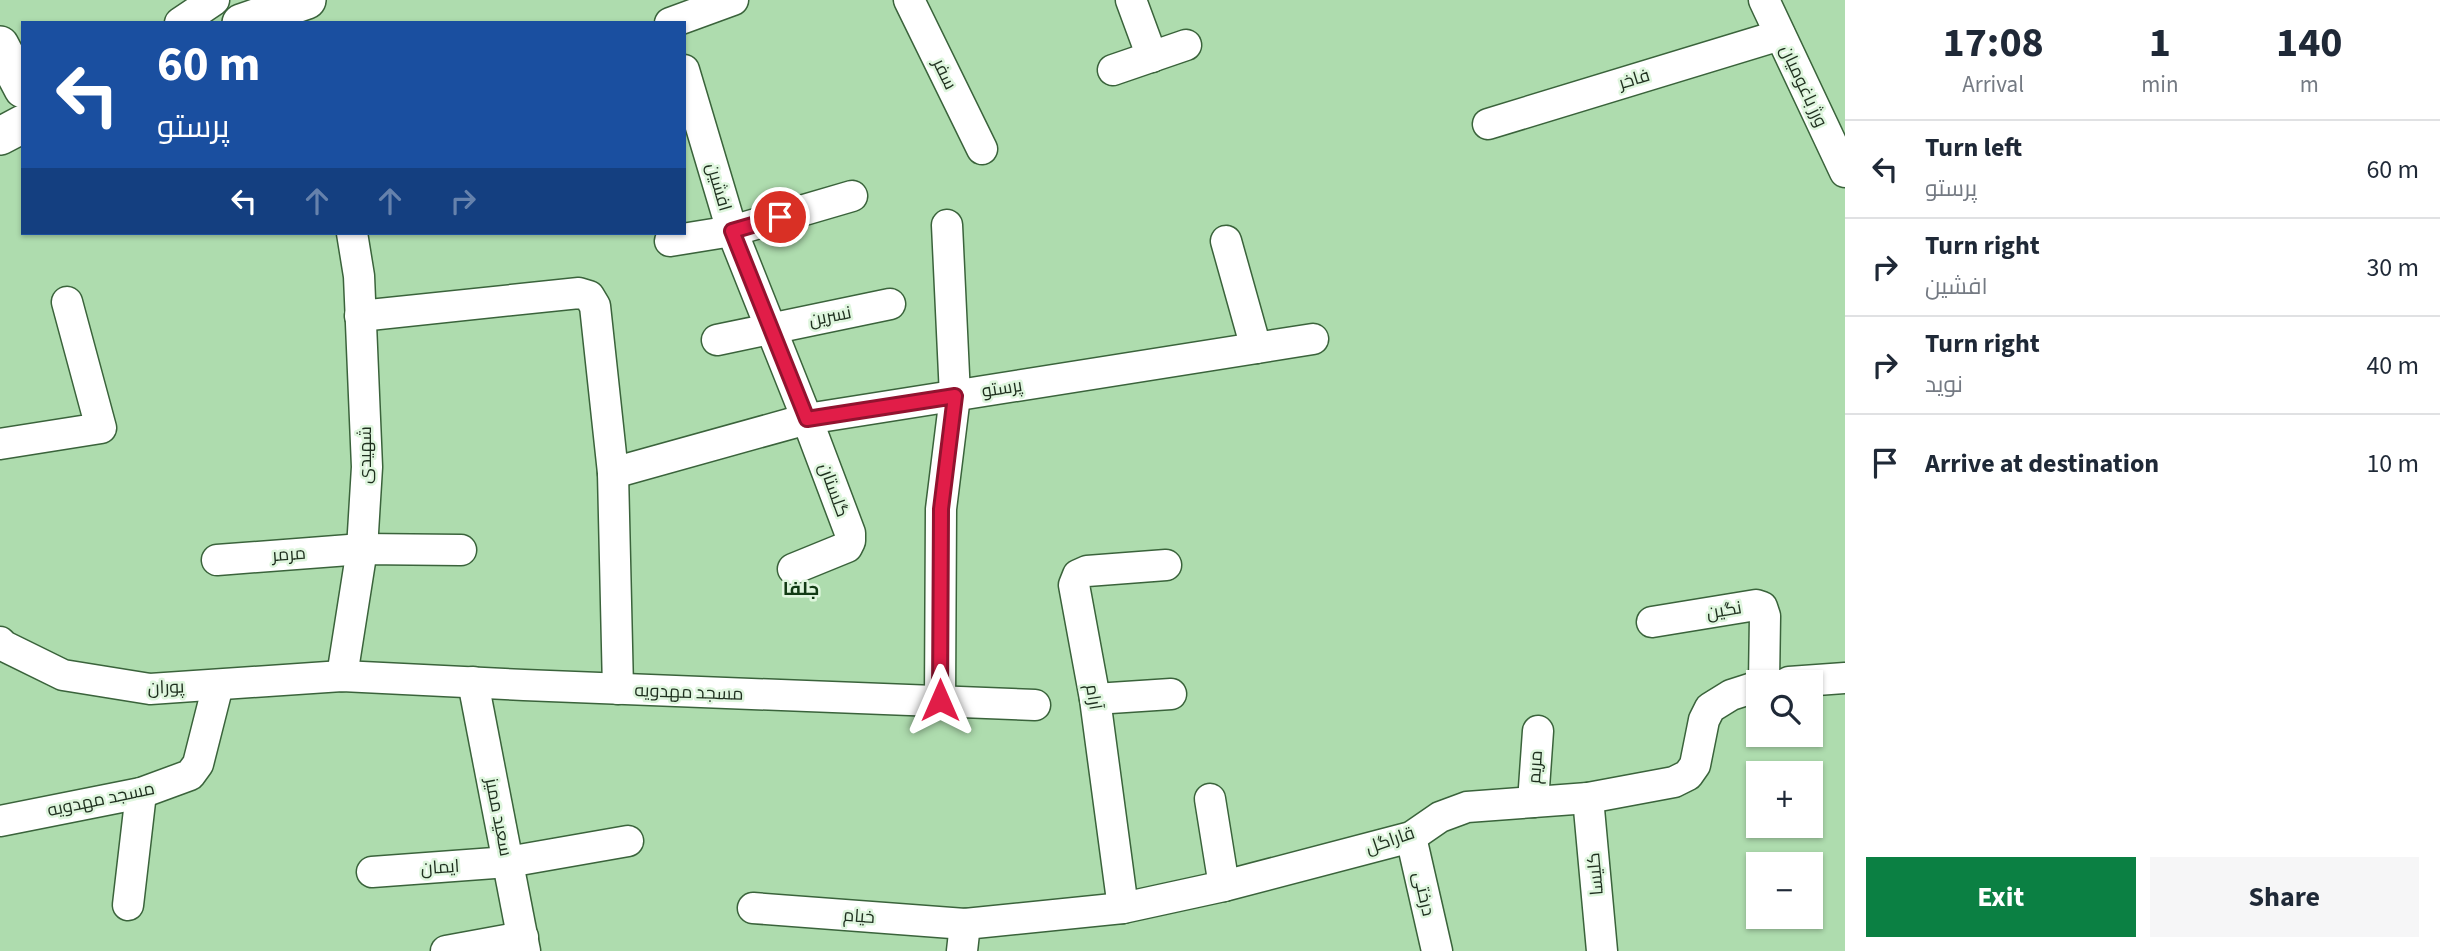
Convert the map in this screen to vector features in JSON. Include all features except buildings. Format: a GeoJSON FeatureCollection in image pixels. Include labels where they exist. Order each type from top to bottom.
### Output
{"type":"FeatureCollection","features":[{"type":"Feature","properties":{"kind":"street"},"geometry":{"type":"LineString","coordinates":[[183,21],[214,0]]}},
{"type":"Feature","properties":{"kind":"street"},"geometry":{"type":"LineString","coordinates":[[662,0],[669,21]]}},
{"type":"Feature","properties":{"kind":"street"},"geometry":{"type":"LineString","coordinates":[[675,21],[733,0]]}},
{"type":"Feature","properties":{"kind":"street","name":"سفر"},"geometry":{"type":"LineString","coordinates":[[909,0],[982,149]]}},
{"type":"Feature","properties":{"kind":"street"},"geometry":{"type":"LineString","coordinates":[[1131,0],[1152,57]]}},
{"type":"Feature","properties":{"kind":"street","name":"ورژ باغومیان"},"geometry":{"type":"LineString","coordinates":[[1764,0],[1845,172]]}},
{"type":"Feature","properties":{"kind":"street"},"geometry":{"type":"LineString","coordinates":[[250,21],[306,8]]}},
{"type":"Feature","properties":{"kind":"street","name":"فاخر"},"geometry":{"type":"LineString","coordinates":[[1488,124],[1780,34]]}},
{"type":"Feature","properties":{"kind":"street"},"geometry":{"type":"LineString","coordinates":[[0,45],[21,85]]}},
{"type":"Feature","properties":{"kind":"street"},"geometry":{"type":"LineString","coordinates":[[1113,70],[1186,45]]}},
{"type":"Feature","properties":{"kind":"street","name":"افشین"},"geometry":{"type":"LineString","coordinates":[[686,77],[732,231],[807,419]]}},
{"type":"Feature","properties":{"kind":"street"},"geometry":{"type":"LineString","coordinates":[[0,136],[21,125]]}},
{"type":"Feature","properties":{"kind":"street"},"geometry":{"type":"LineString","coordinates":[[670,241],[732,231],[852,196]]}},
{"type":"Feature","properties":{"kind":"street"},"geometry":{"type":"LineString","coordinates":[[940,700],[941,509],[955,396],[947,225]]}},
{"type":"Feature","properties":{"kind":"street","name":"شهیدی"},"geometry":{"type":"LineString","coordinates":[[342,676],[362,549],[367,467],[359,276],[352,235]]}},
{"type":"Feature","properties":{"kind":"street"},"geometry":{"type":"LineString","coordinates":[[1226,241],[1256,348]]}},
{"type":"Feature","properties":{"kind":"street"},"geometry":{"type":"LineString","coordinates":[[360,316],[579,293],[589,296],[595,306],[613,473],[618,689]]}},
{"type":"Feature","properties":{"kind":"street"},"geometry":{"type":"LineString","coordinates":[[0,444],[101,428],[67,302]]}},
{"type":"Feature","properties":{"kind":"street","name":"نسرین"},"geometry":{"type":"LineString","coordinates":[[717,340],[890,304]]}},
{"type":"Feature","properties":{"kind":"street","name":"پرستو"},"geometry":{"type":"LineString","coordinates":[[613,473],[807,419],[1313,339]]}},
{"type":"Feature","properties":{"kind":"street","name":"گلستان"},"geometry":{"type":"LineString","coordinates":[[793,569],[847,547],[850,541],[850,533],[807,419]]}},
{"type":"Feature","properties":{"kind":"street","name":"مرمر"},"geometry":{"type":"LineString","coordinates":[[217,560],[362,549],[461,550]]}},
{"type":"Feature","properties":{"kind":"street","name":"آرام"},"geometry":{"type":"LineString","coordinates":[[1123,908],[1095,699],[1074,586],[1079,575],[1087,572],[1166,565]]}},
{"type":"Feature","properties":{"kind":"street","name":"نگین"},"geometry":{"type":"LineString","coordinates":[[1652,622],[1756,605],[1762,607],[1765,616],[1764,670]]}},
{"type":"Feature","properties":{"kind":"street","name":"پوران"},"geometry":{"type":"LineString","coordinates":[[0,642],[63,675],[150,690],[342,676]]}},
{"type":"Feature","properties":{"kind":"street","name":"مسجد مهدویه"},"geometry":{"type":"LineString","coordinates":[[342,676],[1035,705]]}},
{"type":"Feature","properties":{"kind":"street"},"geometry":{"type":"LineString","coordinates":[[1823,680],[1845,678]]}},
{"type":"Feature","properties":{"kind":"street","name":"سعید ممیز"},"geometry":{"type":"LineString","coordinates":[[473,682],[524,944]]}},
{"type":"Feature","properties":{"kind":"street","name":"مسجد مهدویه"},"geometry":{"type":"LineString","coordinates":[[0,821],[141,793],[190,775],[198,764],[218,685]]}},
{"type":"Feature","properties":{"kind":"street","name":"قاراگل"},"geometry":{"type":"LineString","coordinates":[[963,938],[1224,886],[1411,837],[1453,811],[1467,807],[1588,798],[1674,782],[1688,775],[1695,765],[1704,720],[1710,708],[1731,695],[1746,690]]}},
{"type":"Feature","properties":{"kind":"street"},"geometry":{"type":"LineString","coordinates":[[1095,699],[1171,694]]}},
{"type":"Feature","properties":{"kind":"street","name":"مریم"},"geometry":{"type":"LineString","coordinates":[[1533,802],[1538,731]]}},
{"type":"Feature","properties":{"kind":"street"},"geometry":{"type":"LineString","coordinates":[[128,905],[141,793]]}},
{"type":"Feature","properties":{"kind":"street","name":"کلیسا"},"geometry":{"type":"LineString","coordinates":[[1588,798],[1602,951]]}},
{"type":"Feature","properties":{"kind":"street"},"geometry":{"type":"LineString","coordinates":[[1210,799],[1224,886]]}},
{"type":"Feature","properties":{"kind":"street","name":"درختی"},"geometry":{"type":"LineString","coordinates":[[1411,837],[1437,951]]}},
{"type":"Feature","properties":{"kind":"street","name":"ایمان"},"geometry":{"type":"LineString","coordinates":[[372,872],[508,862],[628,841]]}},
{"type":"Feature","properties":{"kind":"street","name":"خیام"},"geometry":{"type":"LineString","coordinates":[[753,908],[963,938]]}},
{"type":"Feature","properties":{"kind":"street"},"geometry":{"type":"LineString","coordinates":[[446,951],[524,944]]}},
{"type":"Feature","properties":{"kind":"district","name":"جلفا"},"geometry":{"type":"Point","coordinates":[801,588]}},
{"type":"Feature","properties":{"kind":"route"},"geometry":{"type":"LineString","coordinates":[[780,217],[732,231],[807,419],[955,396],[941,509],[940,700]]}}]}
